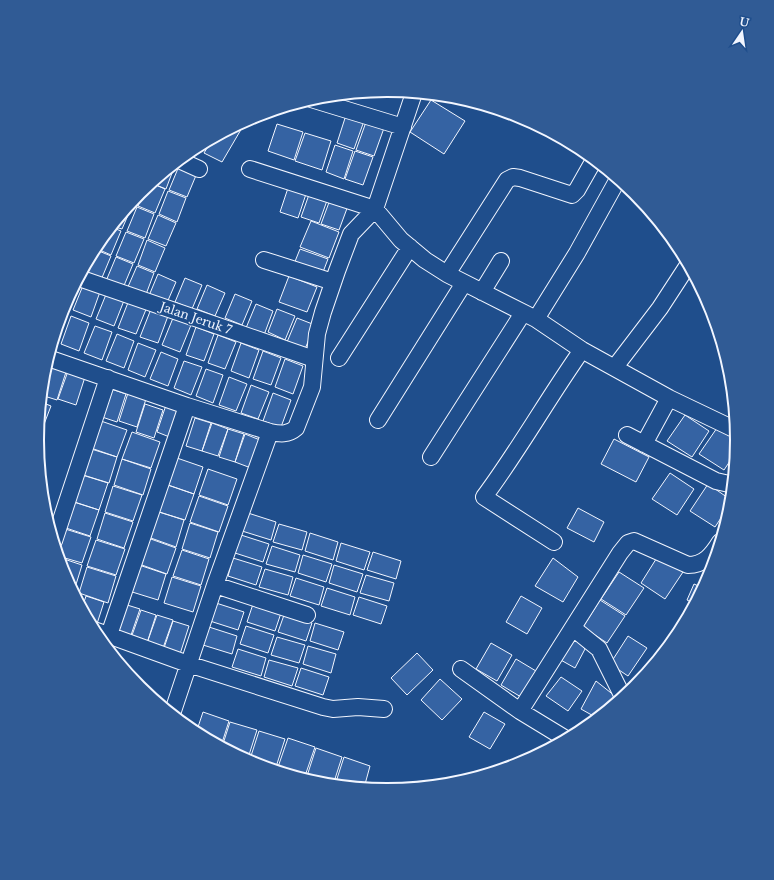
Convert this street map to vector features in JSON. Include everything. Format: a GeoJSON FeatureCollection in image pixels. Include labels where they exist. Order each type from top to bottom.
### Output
{"type":"FeatureCollection","features":[{"type":"Feature","properties":{"kind":"street"},"geometry":{"type":"LineString","coordinates":[[54,360],[187,406],[270,432],[285,433],[296,428],[312,387],[314,359],[323,312],[333,282],[351,234],[379,214],[412,98]]}},
{"type":"Feature","properties":{"kind":"street"},"geometry":{"type":"LineString","coordinates":[[325,103],[403,127]]}},
{"type":"Feature","properties":{"kind":"street"},"geometry":{"type":"LineString","coordinates":[[185,163],[200,169]]}},
{"type":"Feature","properties":{"kind":"street"},"geometry":{"type":"LineString","coordinates":[[447,274],[507,180],[512,177],[520,178],[572,195],[577,190],[591,165]]}},
{"type":"Feature","properties":{"kind":"street"},"geometry":{"type":"LineString","coordinates":[[250,169],[379,214],[405,244],[447,274],[529,316],[582,350],[669,398],[729,427]]}},
{"type":"Feature","properties":{"kind":"street"},"geometry":{"type":"LineString","coordinates":[[431,456],[529,316],[577,253],[615,184]]}},
{"type":"Feature","properties":{"kind":"street"},"geometry":{"type":"LineString","coordinates":[[339,358],[405,244]]}},
{"type":"Feature","properties":{"kind":"street"},"geometry":{"type":"LineString","coordinates":[[264,260],[333,282]]}},
{"type":"Feature","properties":{"kind":"street"},"geometry":{"type":"LineString","coordinates":[[482,292],[501,261]]}},
{"type":"Feature","properties":{"kind":"street"},"geometry":{"type":"LineString","coordinates":[[615,367],[660,308],[685,270]]}},
{"type":"Feature","properties":{"kind":"street","name":"Jalan Jeruk 7"},"geometry":{"type":"LineString","coordinates":[[83,280],[314,359]]}},
{"type":"Feature","properties":{"kind":"street"},"geometry":{"type":"LineString","coordinates":[[378,420],[464,283]]}},
{"type":"Feature","properties":{"kind":"street"},"geometry":{"type":"LineString","coordinates":[[554,542],[484,497],[518,449],[531,425],[582,350]]}},
{"type":"Feature","properties":{"kind":"street"},"geometry":{"type":"LineString","coordinates":[[57,532],[108,378]]}},
{"type":"Feature","properties":{"kind":"street"},"geometry":{"type":"LineString","coordinates":[[644,444],[669,398]]}},
{"type":"Feature","properties":{"kind":"street"},"geometry":{"type":"LineString","coordinates":[[109,635],[187,406]]}},
{"type":"Feature","properties":{"kind":"street"},"geometry":{"type":"LineString","coordinates":[[174,709],[215,585],[270,432]]}},
{"type":"Feature","properties":{"kind":"street"},"geometry":{"type":"LineString","coordinates":[[627,435],[716,481],[727,484]]}},
{"type":"Feature","properties":{"kind":"street"},"geometry":{"type":"LineString","coordinates":[[520,711],[620,553],[631,541],[688,565],[695,565],[709,557]]}},
{"type":"Feature","properties":{"kind":"street"},"geometry":{"type":"LineString","coordinates":[[215,585],[307,615]]}},
{"type":"Feature","properties":{"kind":"street"},"geometry":{"type":"LineString","coordinates":[[573,628],[599,650],[620,692]]}},
{"type":"Feature","properties":{"kind":"street"},"geometry":{"type":"LineString","coordinates":[[104,633],[188,664],[323,707],[333,709],[358,707],[384,709]]}},
{"type":"Feature","properties":{"kind":"street"},"geometry":{"type":"LineString","coordinates":[[461,669],[520,711],[560,736]]}},
{"type":"Feature","properties":{"kind":"building"},"geometry":{"type":"Polygon","coordinates":[[[431,100],[465,121],[444,154],[410,132],[431,100]]]}},
{"type":"Feature","properties":{"kind":"building"},"geometry":{"type":"Polygon","coordinates":[[[346,115],[364,121],[354,149],[337,143],[346,115]]]}},
{"type":"Feature","properties":{"kind":"building"},"geometry":{"type":"Polygon","coordinates":[[[366,122],[384,128],[374,156],[356,150],[366,122]]]}},
{"type":"Feature","properties":{"kind":"building"},"geometry":{"type":"Polygon","coordinates":[[[277,124],[303,132],[294,160],[268,151],[277,124]]]}},
{"type":"Feature","properties":{"kind":"building"},"geometry":{"type":"Polygon","coordinates":[[[241,129],[222,162],[204,153],[207,149],[241,129]]]}},
{"type":"Feature","properties":{"kind":"building"},"geometry":{"type":"Polygon","coordinates":[[[305,133],[331,141],[322,170],[295,161],[305,133]]]}},
{"type":"Feature","properties":{"kind":"building"},"geometry":{"type":"Polygon","coordinates":[[[335,145],[353,151],[344,179],[326,172],[335,145]]]}},
{"type":"Feature","properties":{"kind":"building"},"geometry":{"type":"Polygon","coordinates":[[[355,151],[373,157],[363,185],[345,179],[355,151]]]}},
{"type":"Feature","properties":{"kind":"building"},"geometry":{"type":"Polygon","coordinates":[[[180,166],[197,173],[187,197],[169,190],[180,166]]]}},
{"type":"Feature","properties":{"kind":"building"},"geometry":{"type":"Polygon","coordinates":[[[172,173],[166,189],[157,185],[172,173]]]}},
{"type":"Feature","properties":{"kind":"building"},"geometry":{"type":"Polygon","coordinates":[[[289,185],[307,191],[298,218],[280,212],[289,185]]]}},
{"type":"Feature","properties":{"kind":"building"},"geometry":{"type":"Polygon","coordinates":[[[157,186],[165,189],[155,213],[138,206],[144,197],[157,186]]]}},
{"type":"Feature","properties":{"kind":"building"},"geometry":{"type":"Polygon","coordinates":[[[311,189],[329,195],[319,223],[301,217],[311,189]]]}},
{"type":"Feature","properties":{"kind":"building"},"geometry":{"type":"Polygon","coordinates":[[[168,191],[186,198],[177,222],[159,214],[168,191]]]}},
{"type":"Feature","properties":{"kind":"building"},"geometry":{"type":"Polygon","coordinates":[[[331,197],[349,203],[339,230],[321,224],[331,197]]]}},
{"type":"Feature","properties":{"kind":"building"},"geometry":{"type":"Polygon","coordinates":[[[137,207],[154,214],[145,238],[127,231],[137,207]]]}},
{"type":"Feature","properties":{"kind":"building"},"geometry":{"type":"Polygon","coordinates":[[[128,215],[122,229],[118,228],[128,215]]]}},
{"type":"Feature","properties":{"kind":"building"},"geometry":{"type":"Polygon","coordinates":[[[158,215],[176,223],[166,246],[148,239],[158,215]]]}},
{"type":"Feature","properties":{"kind":"building"},"geometry":{"type":"Polygon","coordinates":[[[311,221],[339,232],[329,258],[300,247],[311,221]]]}},
{"type":"Feature","properties":{"kind":"building"},"geometry":{"type":"Polygon","coordinates":[[[116,229],[121,231],[111,255],[101,251],[116,229]]]}},
{"type":"Feature","properties":{"kind":"building"},"geometry":{"type":"Polygon","coordinates":[[[126,232],[144,239],[134,263],[116,256],[126,232]]]}},
{"type":"Feature","properties":{"kind":"building"},"geometry":{"type":"Polygon","coordinates":[[[147,240],[165,248],[155,272],[138,265],[147,240]]]}},
{"type":"Feature","properties":{"kind":"building"},"geometry":{"type":"Polygon","coordinates":[[[300,249],[328,259],[318,285],[290,274],[300,249]]]}},
{"type":"Feature","properties":{"kind":"building"},"geometry":{"type":"Polygon","coordinates":[[[100,252],[111,256],[101,280],[87,274],[100,252]]]}},
{"type":"Feature","properties":{"kind":"building"},"geometry":{"type":"Polygon","coordinates":[[[116,257],[133,264],[123,288],[106,281],[116,257]]]}},
{"type":"Feature","properties":{"kind":"building"},"geometry":{"type":"Polygon","coordinates":[[[137,266],[154,273],[145,297],[127,289],[137,266]]]}},
{"type":"Feature","properties":{"kind":"building"},"geometry":{"type":"Polygon","coordinates":[[[158,274],[176,282],[166,305],[148,298],[158,274]]]}},
{"type":"Feature","properties":{"kind":"building"},"geometry":{"type":"Polygon","coordinates":[[[289,276],[317,287],[307,312],[279,302],[289,276]]]}},
{"type":"Feature","properties":{"kind":"building"},"geometry":{"type":"Polygon","coordinates":[[[185,278],[202,285],[192,309],[175,302],[185,278]]]}},
{"type":"Feature","properties":{"kind":"building"},"geometry":{"type":"Polygon","coordinates":[[[84,283],[101,289],[91,317],[73,310],[84,283]]]}},
{"type":"Feature","properties":{"kind":"building"},"geometry":{"type":"Polygon","coordinates":[[[207,285],[225,293],[215,316],[197,309],[207,285]]]}},
{"type":"Feature","properties":{"kind":"building"},"geometry":{"type":"Polygon","coordinates":[[[107,292],[125,298],[114,326],[96,319],[107,292]]]}},
{"type":"Feature","properties":{"kind":"building"},"geometry":{"type":"Polygon","coordinates":[[[235,294],[252,301],[242,325],[225,318],[235,294]]]}},
{"type":"Feature","properties":{"kind":"building"},"geometry":{"type":"Polygon","coordinates":[[[129,300],[147,307],[136,334],[118,328],[129,300]]]}},
{"type":"Feature","properties":{"kind":"building"},"geometry":{"type":"Polygon","coordinates":[[[256,304],[273,311],[264,335],[246,328],[256,304]]]}},
{"type":"Feature","properties":{"kind":"building"},"geometry":{"type":"Polygon","coordinates":[[[151,309],[168,316],[158,343],[140,337],[151,309]]]}},
{"type":"Feature","properties":{"kind":"building"},"geometry":{"type":"Polygon","coordinates":[[[277,309],[295,316],[285,340],[268,332],[277,309]]]}},
{"type":"Feature","properties":{"kind":"building"},"geometry":{"type":"Polygon","coordinates":[[[71,316],[89,323],[79,351],[61,344],[71,316]]]}},
{"type":"Feature","properties":{"kind":"building"},"geometry":{"type":"Polygon","coordinates":[[[173,318],[191,325],[180,352],[162,345],[173,318]]]}},
{"type":"Feature","properties":{"kind":"building"},"geometry":{"type":"Polygon","coordinates":[[[297,318],[315,325],[305,349],[287,342],[297,318]]]}},
{"type":"Feature","properties":{"kind":"building"},"geometry":{"type":"Polygon","coordinates":[[[95,326],[112,332],[102,360],[84,353],[95,326]]]}},
{"type":"Feature","properties":{"kind":"building"},"geometry":{"type":"Polygon","coordinates":[[[196,327],[214,334],[204,361],[186,355],[196,327]]]}},
{"type":"Feature","properties":{"kind":"building"},"geometry":{"type":"Polygon","coordinates":[[[117,334],[134,341],[124,368],[106,361],[117,334]]]}},
{"type":"Feature","properties":{"kind":"building"},"geometry":{"type":"Polygon","coordinates":[[[218,335],[236,342],[225,369],[208,363],[218,335]]]}},
{"type":"Feature","properties":{"kind":"building"},"geometry":{"type":"Polygon","coordinates":[[[138,343],[156,350],[145,377],[128,370],[138,343]]]}},
{"type":"Feature","properties":{"kind":"building"},"geometry":{"type":"Polygon","coordinates":[[[241,343],[259,350],[249,378],[231,371],[241,343]]]}},
{"type":"Feature","properties":{"kind":"building"},"geometry":{"type":"Polygon","coordinates":[[[263,351],[281,358],[271,385],[253,379],[263,351]]]}},
{"type":"Feature","properties":{"kind":"building"},"geometry":{"type":"Polygon","coordinates":[[[161,352],[178,359],[168,386],[150,379],[161,352]]]}},
{"type":"Feature","properties":{"kind":"building"},"geometry":{"type":"Polygon","coordinates":[[[285,359],[303,366],[293,394],[275,387],[285,359]]]}},
{"type":"Feature","properties":{"kind":"building"},"geometry":{"type":"Polygon","coordinates":[[[184,361],[202,367],[191,395],[174,388],[184,361]]]}},
{"type":"Feature","properties":{"kind":"building"},"geometry":{"type":"Polygon","coordinates":[[[52,367],[66,372],[57,400],[47,397],[52,367]]]}},
{"type":"Feature","properties":{"kind":"building"},"geometry":{"type":"Polygon","coordinates":[[[206,369],[223,375],[213,403],[196,396],[206,369]]]}},
{"type":"Feature","properties":{"kind":"building"},"geometry":{"type":"Polygon","coordinates":[[[68,371],[85,377],[76,405],[58,399],[68,371]]]}},
{"type":"Feature","properties":{"kind":"building"},"geometry":{"type":"Polygon","coordinates":[[[229,377],[247,384],[236,411],[219,405],[229,377]]]}},
{"type":"Feature","properties":{"kind":"building"},"geometry":{"type":"Polygon","coordinates":[[[251,385],[269,392],[258,419],[241,413],[251,385]]]}},
{"type":"Feature","properties":{"kind":"building"},"geometry":{"type":"Polygon","coordinates":[[[108,388],[126,394],[117,422],[99,416],[108,388]]]}},
{"type":"Feature","properties":{"kind":"building"},"geometry":{"type":"Polygon","coordinates":[[[128,393],[146,399],[137,427],[119,421],[128,393]]]}},
{"type":"Feature","properties":{"kind":"building"},"geometry":{"type":"Polygon","coordinates":[[[273,393],[291,400],[281,427],[263,421],[273,393]]]}},
{"type":"Feature","properties":{"kind":"building"},"geometry":{"type":"Polygon","coordinates":[[[46,404],[51,406],[45,422],[46,404]]]}},
{"type":"Feature","properties":{"kind":"building"},"geometry":{"type":"Polygon","coordinates":[[[145,404],[163,410],[154,438],[136,432],[145,404]]]}},
{"type":"Feature","properties":{"kind":"building"},"geometry":{"type":"Polygon","coordinates":[[[166,405],[182,410],[172,438],[157,432],[166,405]]]}},
{"type":"Feature","properties":{"kind":"building"},"geometry":{"type":"Polygon","coordinates":[[[685,415],[709,431],[692,457],[667,441],[685,415]]]}},
{"type":"Feature","properties":{"kind":"building"},"geometry":{"type":"Polygon","coordinates":[[[195,418],[211,423],[202,451],[186,446],[195,418]]]}},
{"type":"Feature","properties":{"kind":"building"},"geometry":{"type":"Polygon","coordinates":[[[98,420],[127,430],[117,457],[88,447],[98,420]]]}},
{"type":"Feature","properties":{"kind":"building"},"geometry":{"type":"Polygon","coordinates":[[[212,423],[228,429],[218,456],[202,451],[212,423]]]}},
{"type":"Feature","properties":{"kind":"building"},"geometry":{"type":"Polygon","coordinates":[[[717,428],[730,436],[729,463],[724,470],[699,454],[717,428]]]}},
{"type":"Feature","properties":{"kind":"building"},"geometry":{"type":"Polygon","coordinates":[[[228,429],[244,434],[235,462],[219,457],[228,429]]]}},
{"type":"Feature","properties":{"kind":"building"},"geometry":{"type":"Polygon","coordinates":[[[132,432],[160,442],[151,468],[122,459],[132,432]]]}},
{"type":"Feature","properties":{"kind":"building"},"geometry":{"type":"Polygon","coordinates":[[[245,434],[260,440],[251,468],[235,462],[245,434]]]}},
{"type":"Feature","properties":{"kind":"building"},"geometry":{"type":"Polygon","coordinates":[[[614,439],[649,457],[636,482],[601,464],[614,439]]]}},
{"type":"Feature","properties":{"kind":"building"},"geometry":{"type":"Polygon","coordinates":[[[88,448],[117,457],[109,483],[80,474],[88,448]]]}},
{"type":"Feature","properties":{"kind":"building"},"geometry":{"type":"Polygon","coordinates":[[[174,457],[203,467],[194,494],[165,484],[174,457]]]}},
{"type":"Feature","properties":{"kind":"building"},"geometry":{"type":"Polygon","coordinates":[[[122,459],[151,469],[143,495],[114,485],[122,459]]]}},
{"type":"Feature","properties":{"kind":"building"},"geometry":{"type":"Polygon","coordinates":[[[208,469],[237,479],[228,505],[199,495],[208,469]]]}},
{"type":"Feature","properties":{"kind":"building"},"geometry":{"type":"Polygon","coordinates":[[[670,473],[694,489],[677,515],[652,499],[670,473]]]}},
{"type":"Feature","properties":{"kind":"building"},"geometry":{"type":"Polygon","coordinates":[[[79,474],[108,483],[99,510],[71,501],[79,474]]]}},
{"type":"Feature","properties":{"kind":"building"},"geometry":{"type":"Polygon","coordinates":[[[165,484],[194,494],[185,520],[156,511],[165,484]]]}},
{"type":"Feature","properties":{"kind":"building"},"geometry":{"type":"Polygon","coordinates":[[[708,484],[725,496],[720,519],[715,527],[690,511],[708,484]]]}},
{"type":"Feature","properties":{"kind":"building"},"geometry":{"type":"Polygon","coordinates":[[[113,486],[142,495],[133,521],[105,512],[113,486]]]}},
{"type":"Feature","properties":{"kind":"building"},"geometry":{"type":"Polygon","coordinates":[[[199,496],[228,506],[219,532],[190,522],[199,496]]]}},
{"type":"Feature","properties":{"kind":"building"},"geometry":{"type":"Polygon","coordinates":[[[71,501],[99,510],[90,536],[63,527],[71,501]]]}},
{"type":"Feature","properties":{"kind":"building"},"geometry":{"type":"Polygon","coordinates":[[[578,508],[604,522],[594,542],[567,528],[578,508]]]}},
{"type":"Feature","properties":{"kind":"building"},"geometry":{"type":"Polygon","coordinates":[[[156,511],[184,520],[176,547],[148,537],[156,511]]]}},
{"type":"Feature","properties":{"kind":"building"},"geometry":{"type":"Polygon","coordinates":[[[105,513],[133,522],[124,548],[97,539],[105,513]]]}},
{"type":"Feature","properties":{"kind":"building"},"geometry":{"type":"Polygon","coordinates":[[[248,513],[276,522],[271,540],[242,531],[248,513]]]}},
{"type":"Feature","properties":{"kind":"building"},"geometry":{"type":"Polygon","coordinates":[[[190,523],[218,532],[210,558],[182,549],[190,523]]]}},
{"type":"Feature","properties":{"kind":"building"},"geometry":{"type":"Polygon","coordinates":[[[279,524],[307,532],[302,550],[273,542],[279,524]]]}},
{"type":"Feature","properties":{"kind":"building"},"geometry":{"type":"Polygon","coordinates":[[[62,528],[91,537],[82,563],[65,558],[58,538],[62,528]]]}},
{"type":"Feature","properties":{"kind":"building"},"geometry":{"type":"Polygon","coordinates":[[[310,533],[338,542],[333,560],[305,551],[310,533]]]}},
{"type":"Feature","properties":{"kind":"building"},"geometry":{"type":"Polygon","coordinates":[[[241,535],[269,544],[263,562],[235,553],[241,535]]]}},
{"type":"Feature","properties":{"kind":"building"},"geometry":{"type":"Polygon","coordinates":[[[148,538],[176,548],[167,574],[139,564],[148,538]]]}},
{"type":"Feature","properties":{"kind":"building"},"geometry":{"type":"Polygon","coordinates":[[[96,540],[125,549],[116,575],[87,566],[96,540]]]}},
{"type":"Feature","properties":{"kind":"building"},"geometry":{"type":"Polygon","coordinates":[[[341,543],[370,552],[364,570],[336,561],[341,543]]]}},
{"type":"Feature","properties":{"kind":"building"},"geometry":{"type":"Polygon","coordinates":[[[272,546],[300,555],[295,572],[266,564],[272,546]]]}},
{"type":"Feature","properties":{"kind":"building"},"geometry":{"type":"Polygon","coordinates":[[[182,550],[209,559],[201,585],[173,576],[182,550]]]}},
{"type":"Feature","properties":{"kind":"building"},"geometry":{"type":"Polygon","coordinates":[[[373,552],[401,561],[396,579],[367,570],[373,552]]]}},
{"type":"Feature","properties":{"kind":"building"},"geometry":{"type":"Polygon","coordinates":[[[303,555],[332,564],[326,582],[298,573],[303,555]]]}},
{"type":"Feature","properties":{"kind":"building"},"geometry":{"type":"Polygon","coordinates":[[[658,556],[683,572],[665,599],[641,583],[658,556]]]}},
{"type":"Feature","properties":{"kind":"building"},"geometry":{"type":"Polygon","coordinates":[[[233,558],[262,567],[256,585],[228,576],[233,558]]]}},
{"type":"Feature","properties":{"kind":"building"},"geometry":{"type":"Polygon","coordinates":[[[553,558],[578,577],[563,602],[535,586],[553,558]]]}},
{"type":"Feature","properties":{"kind":"building"},"geometry":{"type":"Polygon","coordinates":[[[66,560],[82,565],[76,585],[66,560]]]}},
{"type":"Feature","properties":{"kind":"building"},"geometry":{"type":"Polygon","coordinates":[[[139,565],[166,574],[158,600],[129,591],[139,565]]]}},
{"type":"Feature","properties":{"kind":"building"},"geometry":{"type":"Polygon","coordinates":[[[334,565],[363,574],[357,592],[329,583],[334,565]]]}},
{"type":"Feature","properties":{"kind":"building"},"geometry":{"type":"Polygon","coordinates":[[[87,567],[116,576],[108,603],[79,592],[87,567]]]}},
{"type":"Feature","properties":{"kind":"building"},"geometry":{"type":"Polygon","coordinates":[[[265,569],[293,577],[288,595],[259,587],[265,569]]]}},
{"type":"Feature","properties":{"kind":"building"},"geometry":{"type":"Polygon","coordinates":[[[619,572],[644,588],[626,615],[601,599],[619,572]]]}},
{"type":"Feature","properties":{"kind":"building"},"geometry":{"type":"Polygon","coordinates":[[[366,575],[394,583],[389,601],[360,593],[366,575]]]}},
{"type":"Feature","properties":{"kind":"building"},"geometry":{"type":"Polygon","coordinates":[[[172,577],[201,586],[193,612],[164,603],[172,577]]]}},
{"type":"Feature","properties":{"kind":"building"},"geometry":{"type":"Polygon","coordinates":[[[296,578],[324,587],[319,605],[290,596],[296,578]]]}},
{"type":"Feature","properties":{"kind":"building"},"geometry":{"type":"Polygon","coordinates":[[[694,584],[698,586],[690,601],[687,600],[694,584]]]}},
{"type":"Feature","properties":{"kind":"building"},"geometry":{"type":"Polygon","coordinates":[[[327,588],[355,597],[350,615],[321,606],[327,588]]]}},
{"type":"Feature","properties":{"kind":"building"},"geometry":{"type":"Polygon","coordinates":[[[86,596],[104,602],[97,623],[90,611],[84,601],[86,596]]]}},
{"type":"Feature","properties":{"kind":"building"},"geometry":{"type":"Polygon","coordinates":[[[521,596],[542,608],[527,634],[506,622],[521,596]]]}},
{"type":"Feature","properties":{"kind":"building"},"geometry":{"type":"Polygon","coordinates":[[[359,597],[387,606],[381,624],[353,615],[359,597]]]}},
{"type":"Feature","properties":{"kind":"building"},"geometry":{"type":"Polygon","coordinates":[[[600,600],[625,616],[607,643],[583,627],[600,600]]]}},
{"type":"Feature","properties":{"kind":"building"},"geometry":{"type":"Polygon","coordinates":[[[216,603],[244,612],[238,630],[210,621],[216,603]]]}},
{"type":"Feature","properties":{"kind":"building"},"geometry":{"type":"Polygon","coordinates":[[[124,604],[140,609],[130,638],[115,632],[124,604]]]}},
{"type":"Feature","properties":{"kind":"building"},"geometry":{"type":"Polygon","coordinates":[[[253,604],[281,613],[275,631],[247,622],[253,604]]]}},
{"type":"Feature","properties":{"kind":"building"},"geometry":{"type":"Polygon","coordinates":[[[141,610],[156,615],[147,643],[131,638],[141,610]]]}},
{"type":"Feature","properties":{"kind":"building"},"geometry":{"type":"Polygon","coordinates":[[[157,615],[173,620],[163,648],[147,643],[157,615]]]}},
{"type":"Feature","properties":{"kind":"building"},"geometry":{"type":"Polygon","coordinates":[[[284,615],[312,623],[306,641],[278,632],[284,615]]]}},
{"type":"Feature","properties":{"kind":"building"},"geometry":{"type":"Polygon","coordinates":[[[173,621],[189,626],[180,654],[164,648],[173,621]]]}},
{"type":"Feature","properties":{"kind":"building"},"geometry":{"type":"Polygon","coordinates":[[[315,623],[344,632],[338,650],[310,641],[315,623]]]}},
{"type":"Feature","properties":{"kind":"building"},"geometry":{"type":"Polygon","coordinates":[[[246,626],[274,635],[268,653],[240,644],[246,626]]]}},
{"type":"Feature","properties":{"kind":"building"},"geometry":{"type":"Polygon","coordinates":[[[209,627],[237,636],[232,654],[203,645],[209,627]]]}},
{"type":"Feature","properties":{"kind":"building"},"geometry":{"type":"Polygon","coordinates":[[[571,634],[585,649],[575,668],[559,659],[571,634]]]}},
{"type":"Feature","properties":{"kind":"building"},"geometry":{"type":"Polygon","coordinates":[[[628,636],[647,648],[628,676],[610,664],[628,636]]]}},
{"type":"Feature","properties":{"kind":"building"},"geometry":{"type":"Polygon","coordinates":[[[277,637],[305,645],[299,663],[271,655],[277,637]]]}},
{"type":"Feature","properties":{"kind":"building"},"geometry":{"type":"Polygon","coordinates":[[[491,643],[512,655],[497,681],[476,669],[491,643]]]}},
{"type":"Feature","properties":{"kind":"building"},"geometry":{"type":"Polygon","coordinates":[[[308,646],[336,654],[331,673],[303,664],[308,646]]]}},
{"type":"Feature","properties":{"kind":"building"},"geometry":{"type":"Polygon","coordinates":[[[238,649],[266,658],[261,676],[232,667],[238,649]]]}},
{"type":"Feature","properties":{"kind":"building"},"geometry":{"type":"Polygon","coordinates":[[[417,653],[433,670],[407,695],[391,678],[417,653]]]}},
{"type":"Feature","properties":{"kind":"building"},"geometry":{"type":"Polygon","coordinates":[[[516,659],[536,671],[521,697],[501,685],[516,659]]]}},
{"type":"Feature","properties":{"kind":"building"},"geometry":{"type":"Polygon","coordinates":[[[269,660],[298,668],[292,686],[264,677],[269,660]]]}},
{"type":"Feature","properties":{"kind":"building"},"geometry":{"type":"Polygon","coordinates":[[[301,668],[329,677],[323,695],[295,686],[301,668]]]}},
{"type":"Feature","properties":{"kind":"building"},"geometry":{"type":"Polygon","coordinates":[[[561,677],[582,691],[568,711],[546,696],[561,677]]]}},
{"type":"Feature","properties":{"kind":"building"},"geometry":{"type":"Polygon","coordinates":[[[440,679],[462,699],[442,720],[421,700],[440,679]]]}},
{"type":"Feature","properties":{"kind":"building"},"geometry":{"type":"Polygon","coordinates":[[[596,681],[615,696],[592,715],[581,709],[596,681]]]}},
{"type":"Feature","properties":{"kind":"building"},"geometry":{"type":"Polygon","coordinates":[[[203,712],[229,721],[223,741],[198,726],[203,712]]]}},
{"type":"Feature","properties":{"kind":"building"},"geometry":{"type":"Polygon","coordinates":[[[484,712],[505,724],[490,749],[469,737],[484,712]]]}},
{"type":"Feature","properties":{"kind":"building"},"geometry":{"type":"Polygon","coordinates":[[[230,722],[257,730],[249,754],[224,742],[230,722]]]}},
{"type":"Feature","properties":{"kind":"building"},"geometry":{"type":"Polygon","coordinates":[[[259,731],[285,739],[277,765],[251,755],[259,731]]]}},
{"type":"Feature","properties":{"kind":"building"},"geometry":{"type":"Polygon","coordinates":[[[288,738],[315,747],[306,773],[279,765],[288,738]]]}},
{"type":"Feature","properties":{"kind":"building"},"geometry":{"type":"Polygon","coordinates":[[[316,748],[342,757],[335,779],[308,773],[316,748]]]}},
{"type":"Feature","properties":{"kind":"building"},"geometry":{"type":"Polygon","coordinates":[[[344,757],[370,766],[366,782],[337,779],[344,757]]]}}]}
